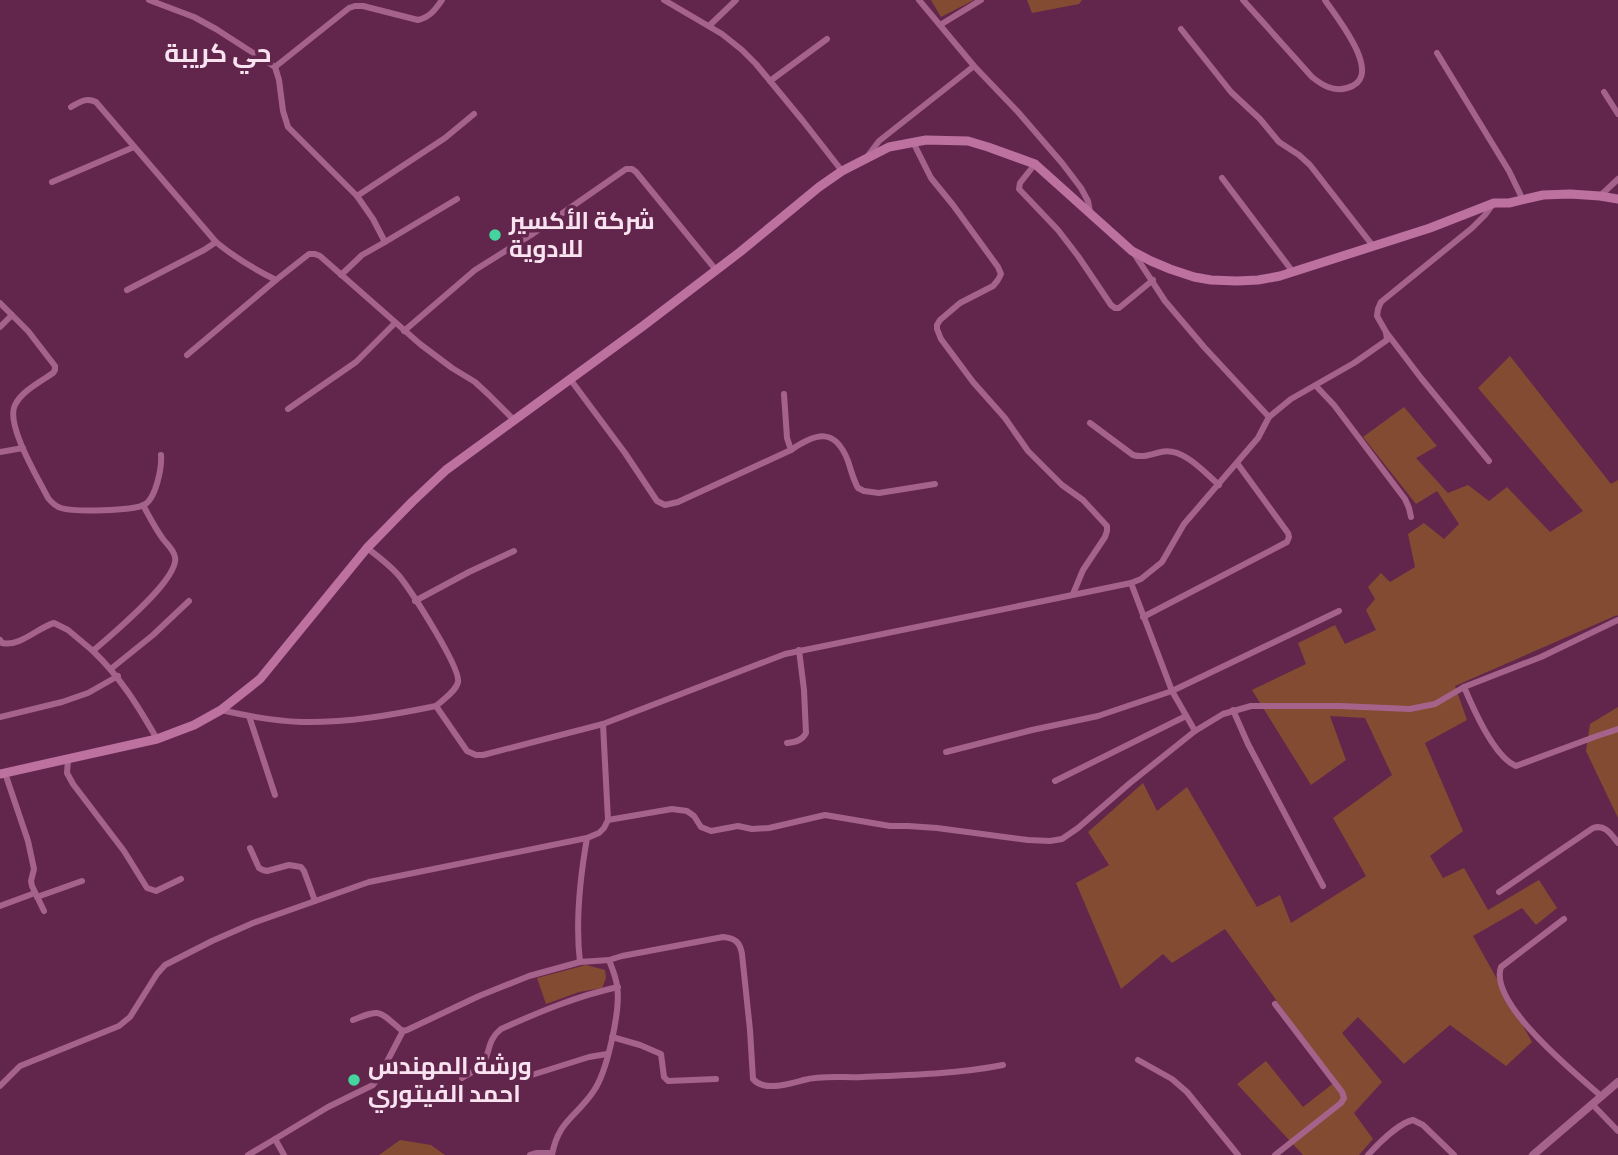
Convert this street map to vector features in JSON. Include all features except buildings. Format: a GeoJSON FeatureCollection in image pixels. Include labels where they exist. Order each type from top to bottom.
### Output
{"type":"FeatureCollection","features":[{"type":"Feature","properties":{"kind":"main road"},"geometry":{"type":"LineString","coordinates":[[3,774],[157,739],[194,725],[244,694],[274,665],[367,548],[446,470],[716,270],[820,187],[842,171],[889,147],[926,139],[968,141],[1035,164],[1132,251],[1170,270],[1211,280],[1258,280],[1293,272],[1430,228],[1494,202],[1509,203],[1543,195],[1570,194],[1618,199]]}},
{"type":"Feature","properties":{"kind":"street"},"geometry":{"type":"LineString","coordinates":[[149,0],[216,29],[275,67],[288,127],[357,196],[385,242]]}},
{"type":"Feature","properties":{"kind":"street"},"geometry":{"type":"LineString","coordinates":[[275,67],[349,8],[363,6],[418,20],[426,18],[442,0]]}},
{"type":"Feature","properties":{"kind":"street"},"geometry":{"type":"LineString","coordinates":[[664,0],[722,34],[742,50],[842,171]]}},
{"type":"Feature","properties":{"kind":"street"},"geometry":{"type":"LineString","coordinates":[[709,26],[736,0]]}},
{"type":"Feature","properties":{"kind":"street"},"geometry":{"type":"LineString","coordinates":[[919,0],[974,66],[1062,163],[1088,201],[1090,212]]}},
{"type":"Feature","properties":{"kind":"street"},"geometry":{"type":"LineString","coordinates":[[940,25],[981,0]]}},
{"type":"Feature","properties":{"kind":"street"},"geometry":{"type":"LineString","coordinates":[[1243,0],[1318,82],[1339,90],[1351,88],[1359,81],[1363,71],[1362,61],[1350,37],[1325,0]]}},
{"type":"Feature","properties":{"kind":"street"},"geometry":{"type":"LineString","coordinates":[[1181,29],[1231,92],[1260,119],[1279,142],[1310,165],[1373,246]]}},
{"type":"Feature","properties":{"kind":"street"},"geometry":{"type":"LineString","coordinates":[[770,81],[827,39]]}},
{"type":"Feature","properties":{"kind":"street"},"geometry":{"type":"LineString","coordinates":[[1437,53],[1509,171],[1523,200]]}},
{"type":"Feature","properties":{"kind":"street"},"geometry":{"type":"LineString","coordinates":[[865,160],[879,141],[974,66]]}},
{"type":"Feature","properties":{"kind":"street"},"geometry":{"type":"LineString","coordinates":[[1604,92],[1618,114]]}},
{"type":"Feature","properties":{"kind":"street"},"geometry":{"type":"LineString","coordinates":[[71,107],[85,99],[96,102],[216,242],[254,270],[275,280]]}},
{"type":"Feature","properties":{"kind":"street"},"geometry":{"type":"LineString","coordinates":[[357,196],[445,138],[474,114]]}},
{"type":"Feature","properties":{"kind":"street"},"geometry":{"type":"LineString","coordinates":[[913,142],[931,178],[1001,274],[993,286],[960,303],[940,320],[937,329],[941,339],[1028,451],[1062,485],[1083,500],[1107,526],[1105,537],[1083,570],[1073,594]]}},
{"type":"Feature","properties":{"kind":"street"},"geometry":{"type":"LineString","coordinates":[[52,182],[134,147]]}},
{"type":"Feature","properties":{"kind":"street"},"geometry":{"type":"LineString","coordinates":[[1035,164],[1020,183],[1019,189],[1058,230],[1111,305],[1119,308],[1153,280]]}},
{"type":"Feature","properties":{"kind":"street"},"geometry":{"type":"LineString","coordinates":[[404,331],[475,270],[626,169],[636,172],[716,270]]}},
{"type":"Feature","properties":{"kind":"street"},"geometry":{"type":"LineString","coordinates":[[1222,178],[1293,272]]}},
{"type":"Feature","properties":{"kind":"street"},"geometry":{"type":"LineString","coordinates":[[1600,196],[1618,179]]}},
{"type":"Feature","properties":{"kind":"street"},"geometry":{"type":"LineString","coordinates":[[341,275],[362,256],[457,199]]}},
{"type":"Feature","properties":{"kind":"street"},"geometry":{"type":"LineString","coordinates":[[1489,461],[1421,378],[1377,316],[1381,302],[1472,228],[1494,202]]}},
{"type":"Feature","properties":{"kind":"street"},"geometry":{"type":"LineString","coordinates":[[127,290],[216,242]]}},
{"type":"Feature","properties":{"kind":"street"},"geometry":{"type":"LineString","coordinates":[[1132,251],[1165,301],[1269,417]]}},
{"type":"Feature","properties":{"kind":"street"},"geometry":{"type":"LineString","coordinates":[[187,355],[275,280],[309,254],[315,254],[404,331],[475,382],[514,420]]}},
{"type":"Feature","properties":{"kind":"street"},"geometry":{"type":"LineString","coordinates":[[0,303],[28,331],[55,366],[55,370],[15,403],[12,412],[23,448],[53,504],[60,508],[118,509],[144,505],[157,484],[162,466],[161,455]]}},
{"type":"Feature","properties":{"kind":"street"},"geometry":{"type":"LineString","coordinates":[[0,327],[12,315]]}},
{"type":"Feature","properties":{"kind":"street"},"geometry":{"type":"LineString","coordinates":[[288,409],[356,362],[395,323]]}},
{"type":"Feature","properties":{"kind":"street"},"geometry":{"type":"LineString","coordinates":[[436,706],[467,751],[483,755],[603,724],[718,678],[799,650],[1141,579],[1162,562],[1184,524],[1258,438],[1269,417],[1291,399],[1354,363],[1387,340],[1386,332]]}},
{"type":"Feature","properties":{"kind":"street"},"geometry":{"type":"LineString","coordinates":[[570,379],[657,501],[662,504],[678,502],[818,436],[836,441],[842,447],[858,488],[879,493],[934,484]]}},
{"type":"Feature","properties":{"kind":"street"},"geometry":{"type":"LineString","coordinates":[[1316,386],[1334,405],[1405,499],[1410,517]]}},
{"type":"Feature","properties":{"kind":"street"},"geometry":{"type":"LineString","coordinates":[[784,394],[787,438],[791,450]]}},
{"type":"Feature","properties":{"kind":"street"},"geometry":{"type":"LineString","coordinates":[[1090,423],[1133,455],[1140,457],[1172,451],[1199,467],[1219,485]]}},
{"type":"Feature","properties":{"kind":"street"},"geometry":{"type":"LineString","coordinates":[[0,452],[23,448]]}},
{"type":"Feature","properties":{"kind":"street"},"geometry":{"type":"LineString","coordinates":[[1143,617],[1287,542],[1288,533],[1237,463]]}},
{"type":"Feature","properties":{"kind":"street"},"geometry":{"type":"LineString","coordinates":[[93,651],[131,619],[164,583],[174,566],[174,553],[144,505]]}},
{"type":"Feature","properties":{"kind":"street"},"geometry":{"type":"LineString","coordinates":[[221,710],[300,722],[338,721],[386,716],[436,706],[454,688],[458,678],[456,668],[441,640],[400,578],[367,548]]}},
{"type":"Feature","properties":{"kind":"street"},"geometry":{"type":"LineString","coordinates":[[415,601],[514,551]]}},
{"type":"Feature","properties":{"kind":"street"},"geometry":{"type":"LineString","coordinates":[[1130,583],[1172,691],[1195,732]]}},
{"type":"Feature","properties":{"kind":"street"},"geometry":{"type":"LineString","coordinates":[[112,668],[190,601]]}},
{"type":"Feature","properties":{"kind":"street"},"geometry":{"type":"LineString","coordinates":[[946,751],[1098,716],[1172,691],[1339,611]]}},
{"type":"Feature","properties":{"kind":"street"},"geometry":{"type":"LineString","coordinates":[[608,820],[672,809],[687,811],[701,827],[711,831],[738,826],[769,828],[825,815],[890,826],[937,828],[1028,840],[1062,839],[1195,732],[1233,710],[1267,705],[1410,709],[1435,704],[1464,687],[1541,657],[1618,620]]}},
{"type":"Feature","properties":{"kind":"street"},"geometry":{"type":"LineString","coordinates":[[1,642],[11,644],[54,623],[68,630],[112,668],[157,739]]}},
{"type":"Feature","properties":{"kind":"street"},"geometry":{"type":"LineString","coordinates":[[788,743],[799,741],[806,733],[799,650]]}},
{"type":"Feature","properties":{"kind":"street"},"geometry":{"type":"LineString","coordinates":[[0,717],[88,693],[118,676]]}},
{"type":"Feature","properties":{"kind":"street"},"geometry":{"type":"LineString","coordinates":[[1464,687],[1488,736],[1504,758],[1516,766],[1618,729]]}},
{"type":"Feature","properties":{"kind":"street"},"geometry":{"type":"LineString","coordinates":[[1233,710],[1248,744],[1323,886]]}},
{"type":"Feature","properties":{"kind":"street"},"geometry":{"type":"LineString","coordinates":[[249,716],[275,795]]}},
{"type":"Feature","properties":{"kind":"street"},"geometry":{"type":"LineString","coordinates":[[1055,780],[1186,716]]}},
{"type":"Feature","properties":{"kind":"street"},"geometry":{"type":"LineString","coordinates":[[0,1086],[20,1066],[119,1026],[130,1017],[165,965],[253,923],[369,883],[587,838],[599,833],[608,820],[603,724]]}},
{"type":"Feature","properties":{"kind":"street"},"geometry":{"type":"LineString","coordinates":[[68,760],[68,773],[73,784],[124,850],[147,888],[156,891],[181,879]]}},
{"type":"Feature","properties":{"kind":"street"},"geometry":{"type":"LineString","coordinates":[[3,774],[27,841],[34,869],[31,881],[44,911]]}},
{"type":"Feature","properties":{"kind":"street"},"geometry":{"type":"LineString","coordinates":[[1499,892],[1593,828],[1606,829],[1618,843]]}},
{"type":"Feature","properties":{"kind":"street"},"geometry":{"type":"LineString","coordinates":[[580,962],[579,902],[587,838]]}},
{"type":"Feature","properties":{"kind":"street"},"geometry":{"type":"LineString","coordinates":[[250,848],[259,868],[263,870],[289,865],[301,867],[315,901]]}},
{"type":"Feature","properties":{"kind":"street"},"geometry":{"type":"LineString","coordinates":[[0,906],[82,881]]}},
{"type":"Feature","properties":{"kind":"street"},"geometry":{"type":"LineString","coordinates":[[1564,919],[1501,967],[1498,975],[1512,1005],[1531,1032],[1601,1096]]}},
{"type":"Feature","properties":{"kind":"street"},"geometry":{"type":"LineString","coordinates":[[248,1155],[328,1107],[373,1085],[403,1031],[479,996],[529,976],[580,962],[609,960],[723,937],[736,940],[740,944],[753,1079],[761,1086],[789,1084],[813,1078],[943,1073],[1003,1065]]}},
{"type":"Feature","properties":{"kind":"street"},"geometry":{"type":"LineString","coordinates":[[530,1155],[552,1154],[564,1124],[594,1092],[601,1075],[618,1010],[618,987],[609,960]]}},
{"type":"Feature","properties":{"kind":"street"},"geometry":{"type":"LineString","coordinates":[[463,1077],[482,1065],[494,1034],[501,1029],[587,994],[618,987]]}},
{"type":"Feature","properties":{"kind":"street"},"geometry":{"type":"LineString","coordinates":[[1275,1004],[1344,1098],[1275,1155]]}},
{"type":"Feature","properties":{"kind":"street"},"geometry":{"type":"LineString","coordinates":[[353,1020],[373,1011],[379,1012],[403,1031]]}},
{"type":"Feature","properties":{"kind":"street"},"geometry":{"type":"LineString","coordinates":[[612,1037],[661,1054],[664,1077],[668,1081],[716,1079]]}},
{"type":"Feature","properties":{"kind":"street"},"geometry":{"type":"LineString","coordinates":[[509,1079],[519,1079],[607,1054]]}},
{"type":"Feature","properties":{"kind":"street"},"geometry":{"type":"LineString","coordinates":[[1138,1060],[1172,1079],[1187,1092],[1238,1155]]}},
{"type":"Feature","properties":{"kind":"street"},"geometry":{"type":"LineString","coordinates":[[1533,1155],[1618,1082]]}},
{"type":"Feature","properties":{"kind":"street"},"geometry":{"type":"LineString","coordinates":[[1592,1104],[1618,1131]]}},
{"type":"Feature","properties":{"kind":"street"},"geometry":{"type":"LineString","coordinates":[[1368,1155],[1406,1121],[1413,1120],[1423,1125],[1454,1155]]}},
{"type":"Feature","properties":{"kind":"street"},"geometry":{"type":"LineString","coordinates":[[275,1139],[284,1155]]}},
{"type":"Feature","properties":{"kind":"shaded area"},"geometry":{"type":"Polygon","coordinates":[[[931,0],[974,0],[941,17],[931,0]]]}},
{"type":"Feature","properties":{"kind":"shaded area"},"geometry":{"type":"Polygon","coordinates":[[[1027,0],[1082,0],[1079,4],[1032,13],[1027,0]]]}},
{"type":"Feature","properties":{"kind":"shaded area"},"geometry":{"type":"Polygon","coordinates":[[[1510,356],[1611,484],[1618,480],[1618,616],[1455,686],[1467,720],[1425,743],[1463,831],[1430,856],[1443,878],[1464,868],[1488,910],[1539,880],[1557,908],[1536,925],[1522,908],[1473,936],[1532,1042],[1506,1066],[1450,1025],[1404,1064],[1358,1017],[1342,1033],[1382,1082],[1354,1113],[1373,1139],[1359,1155],[1303,1155],[1237,1084],[1266,1061],[1303,1107],[1335,1082],[1225,929],[1172,963],[1163,954],[1121,989],[1076,883],[1109,865],[1088,832],[1143,783],[1157,811],[1187,787],[1257,907],[1280,895],[1291,923],[1366,876],[1333,818],[1392,775],[1365,718],[1330,716],[1346,760],[1311,785],[1252,690],[1306,664],[1298,643],[1335,625],[1345,644],[1376,630],[1366,610],[1375,599],[1368,587],[1381,573],[1390,582],[1415,567],[1408,534],[1424,523],[1444,539],[1459,524],[1437,491],[1416,504],[1363,437],[1404,407],[1437,446],[1416,458],[1448,493],[1468,485],[1489,501],[1507,487],[1550,532],[1583,511],[1478,388],[1510,356]]]}},
{"type":"Feature","properties":{"kind":"shaded area"},"geometry":{"type":"Polygon","coordinates":[[[1618,707],[1618,818],[1586,751],[1590,724],[1618,707]]]}},
{"type":"Feature","properties":{"kind":"shaded area"},"geometry":{"type":"Polygon","coordinates":[[[586,965],[605,970],[606,978],[602,988],[579,992],[546,1004],[537,978],[586,965]]]}},
{"type":"Feature","properties":{"kind":"shaded area"},"geometry":{"type":"Polygon","coordinates":[[[400,1140],[431,1145],[445,1155],[379,1155],[400,1140]]]}},
{"type":"Feature","properties":{"kind":"place","name":"شركة الأكسير للادوية"},"geometry":{"type":"Point","coordinates":[495,235]}},
{"type":"Feature","properties":{"kind":"place","name":"ورشة المهندس احمد الفيتوري"},"geometry":{"type":"Point","coordinates":[354,1080]}},
{"type":"Feature","properties":{"kind":"district","name":"حي كريبة"},"geometry":{"type":"Point","coordinates":[218,53]}}]}
